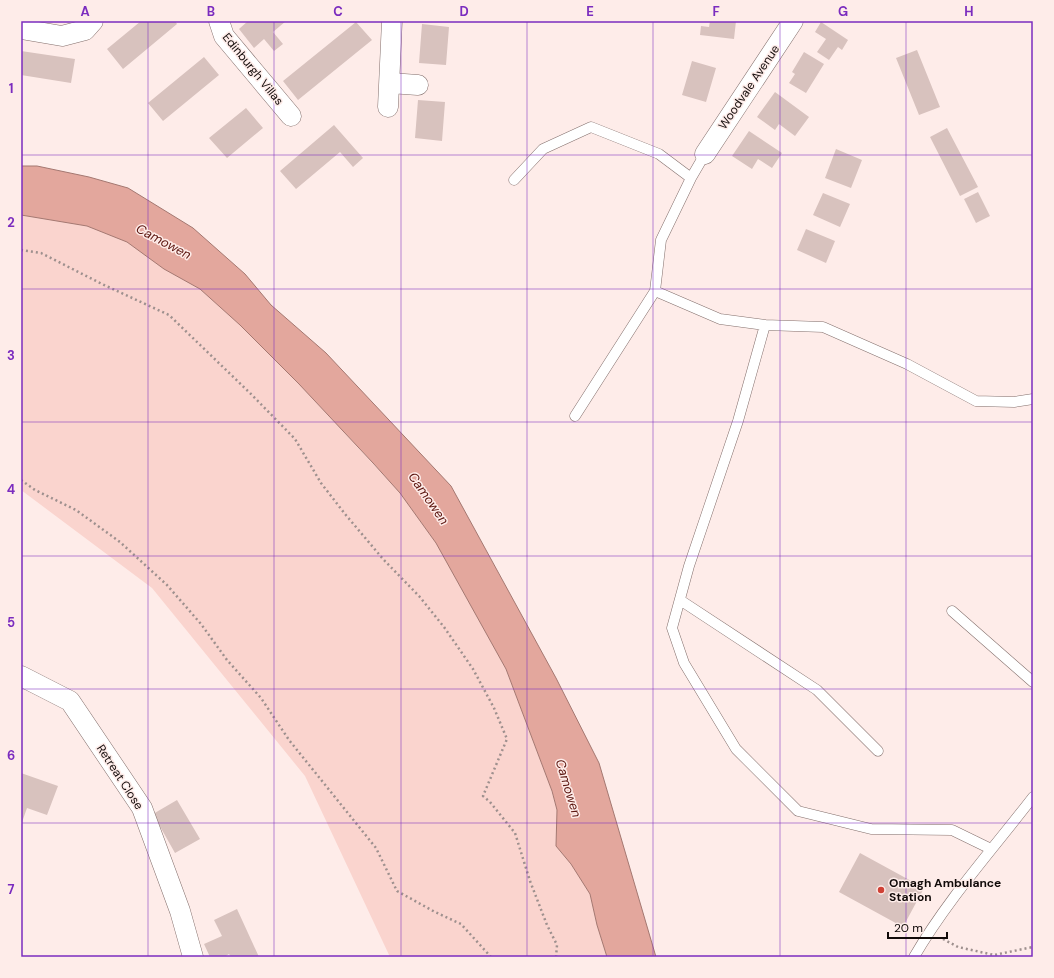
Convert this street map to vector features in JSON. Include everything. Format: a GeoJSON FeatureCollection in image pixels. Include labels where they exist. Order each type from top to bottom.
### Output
{"type":"FeatureCollection","features":[{"type":"Feature","properties":{"kind":"street"},"geometry":{"type":"LineString","coordinates":[[21,29],[62,36],[85,30],[93,21]]}},
{"type":"Feature","properties":{"kind":"street","name":"Edinburgh Villas"},"geometry":{"type":"LineString","coordinates":[[219,21],[224,36],[291,116]]}},
{"type":"Feature","properties":{"kind":"street"},"geometry":{"type":"LineString","coordinates":[[388,107],[392,21]]}},
{"type":"Feature","properties":{"kind":"street","name":"Woodvale Avenue"},"geometry":{"type":"LineString","coordinates":[[705,154],[793,21]]}},
{"type":"Feature","properties":{"kind":"street"},"geometry":{"type":"LineString","coordinates":[[390,84],[418,86]]}},
{"type":"Feature","properties":{"kind":"street","name":"Retreat Close"},"geometry":{"type":"LineString","coordinates":[[21,676],[70,701],[142,808],[180,911],[193,957]]}},
{"type":"Feature","properties":{"kind":"lane"},"geometry":{"type":"LineString","coordinates":[[514,180],[543,149],[591,127],[659,154],[691,178]]}},
{"type":"Feature","properties":{"kind":"lane"},"geometry":{"type":"LineString","coordinates":[[575,416],[655,291],[661,240],[691,178],[705,154]]}},
{"type":"Feature","properties":{"kind":"lane"},"geometry":{"type":"LineString","coordinates":[[655,291],[720,319],[765,325],[823,327],[907,364],[976,401],[1014,402],[1033,399]]}},
{"type":"Feature","properties":{"kind":"lane"},"geometry":{"type":"LineString","coordinates":[[765,325],[738,421],[689,566],[672,628],[684,662],[736,749],[798,811],[871,828],[952,830],[991,849]]}},
{"type":"Feature","properties":{"kind":"lane"},"geometry":{"type":"LineString","coordinates":[[680,600],[818,690],[878,752]]}},
{"type":"Feature","properties":{"kind":"lane"},"geometry":{"type":"LineString","coordinates":[[952,611],[1033,682]]}},
{"type":"Feature","properties":{"kind":"lane"},"geometry":{"type":"LineString","coordinates":[[914,957],[930,931],[991,849],[1033,797]]}},
{"type":"Feature","properties":{"kind":"path"},"geometry":{"type":"LineString","coordinates":[[21,250],[41,253],[102,284],[169,315],[251,394],[295,439],[321,482],[345,514],[383,558],[419,596],[444,627],[473,669],[494,708],[508,739],[484,796],[515,833],[530,881],[547,926],[557,945],[556,957]]}},
{"type":"Feature","properties":{"kind":"path"},"geometry":{"type":"LineString","coordinates":[[21,480],[35,490],[76,510],[120,542],[167,585],[200,624],[227,660],[260,698],[289,740],[376,848],[398,891],[435,912],[461,924],[491,957]]}},
{"type":"Feature","properties":{"kind":"path"},"geometry":{"type":"LineString","coordinates":[[930,931],[958,947],[994,954],[1033,947]]}},
{"type":"Feature","properties":{"kind":"shaded area"},"geometry":{"type":"Polygon","coordinates":[[[21,215],[87,226],[127,242],[164,269],[200,289],[240,325],[299,384],[400,493],[436,543],[506,669],[550,786],[557,810],[556,846],[571,864],[590,894],[597,925],[607,957],[390,957],[305,776],[152,588],[21,490],[21,215]]]}},
{"type":"Feature","properties":{"kind":"water","name":"Camowen"},"geometry":{"type":"Polygon","coordinates":[[[21,166],[37,166],[89,177],[128,188],[193,228],[245,274],[271,305],[326,353],[451,486],[556,678],[599,763],[656,957],[607,957],[597,925],[590,894],[571,864],[556,846],[557,810],[552,791],[506,669],[436,543],[400,493],[299,384],[240,325],[200,289],[164,269],[127,242],[87,226],[21,215],[21,166]]]}},
{"type":"Feature","properties":{"kind":"building"},"geometry":{"type":"Polygon","coordinates":[[[141,21],[175,21],[177,24],[123,69],[107,49],[141,21]]]}},
{"type":"Feature","properties":{"kind":"building"},"geometry":{"type":"Polygon","coordinates":[[[248,21],[286,21],[273,32],[283,44],[274,51],[264,39],[254,48],[239,29],[248,21]]]}},
{"type":"Feature","properties":{"kind":"building"},"geometry":{"type":"Polygon","coordinates":[[[710,21],[736,21],[734,39],[700,35],[701,26],[709,27],[710,21]]]}},
{"type":"Feature","properties":{"kind":"building"},"geometry":{"type":"Polygon","coordinates":[[[356,22],[372,40],[298,100],[283,81],[356,22]]]}},
{"type":"Feature","properties":{"kind":"building"},"geometry":{"type":"Polygon","coordinates":[[[821,22],[848,40],[842,50],[838,47],[829,60],[817,52],[826,39],[815,32],[821,22]]]}},
{"type":"Feature","properties":{"kind":"building"},"geometry":{"type":"Polygon","coordinates":[[[422,24],[449,27],[446,65],[419,63],[422,24]]]}},
{"type":"Feature","properties":{"kind":"building"},"geometry":{"type":"Polygon","coordinates":[[[917,50],[940,107],[919,115],[896,58],[917,50]]]}},
{"type":"Feature","properties":{"kind":"building"},"geometry":{"type":"Polygon","coordinates":[[[21,51],[75,59],[71,83],[21,75],[21,51]]]}},
{"type":"Feature","properties":{"kind":"building"},"geometry":{"type":"Polygon","coordinates":[[[804,52],[824,64],[806,93],[789,83],[795,74],[792,72],[804,52]]]}},
{"type":"Feature","properties":{"kind":"building"},"geometry":{"type":"Polygon","coordinates":[[[204,57],[219,75],[163,121],[148,103],[204,57]]]}},
{"type":"Feature","properties":{"kind":"building"},"geometry":{"type":"Polygon","coordinates":[[[692,61],[716,68],[706,102],[682,95],[692,61]]]}},
{"type":"Feature","properties":{"kind":"building"},"geometry":{"type":"Polygon","coordinates":[[[775,92],[809,117],[795,136],[779,124],[775,130],[757,117],[775,92]]]}},
{"type":"Feature","properties":{"kind":"building"},"geometry":{"type":"Polygon","coordinates":[[[418,100],[445,102],[442,141],[415,138],[418,100]]]}},
{"type":"Feature","properties":{"kind":"building"},"geometry":{"type":"Polygon","coordinates":[[[246,108],[263,128],[227,158],[209,138],[246,108]]]}},
{"type":"Feature","properties":{"kind":"building"},"geometry":{"type":"Polygon","coordinates":[[[334,125],[363,158],[353,167],[340,152],[296,189],[280,171],[334,125]]]}},
{"type":"Feature","properties":{"kind":"building"},"geometry":{"type":"Polygon","coordinates":[[[947,128],[978,187],[960,196],[930,137],[947,128]]]}},
{"type":"Feature","properties":{"kind":"building"},"geometry":{"type":"Polygon","coordinates":[[[749,131],[782,153],[772,168],[758,159],[752,169],[732,156],[749,131]]]}},
{"type":"Feature","properties":{"kind":"building"},"geometry":{"type":"Polygon","coordinates":[[[836,149],[862,160],[851,188],[825,178],[836,149]]]}},
{"type":"Feature","properties":{"kind":"building"},"geometry":{"type":"Polygon","coordinates":[[[978,192],[990,216],[976,223],[964,199],[978,192]]]}},
{"type":"Feature","properties":{"kind":"building"},"geometry":{"type":"Polygon","coordinates":[[[823,193],[850,204],[840,227],[813,215],[823,193]]]}},
{"type":"Feature","properties":{"kind":"building"},"geometry":{"type":"Polygon","coordinates":[[[806,229],[835,241],[826,263],[797,250],[806,229]]]}},
{"type":"Feature","properties":{"kind":"building"},"geometry":{"type":"Polygon","coordinates":[[[21,773],[58,786],[47,815],[27,808],[21,825],[21,773]]]}},
{"type":"Feature","properties":{"kind":"building"},"geometry":{"type":"Polygon","coordinates":[[[177,800],[200,839],[175,853],[153,814],[177,800]]]}},
{"type":"Feature","properties":{"kind":"building","name":"Omagh Ambulance Station"},"geometry":{"type":"Polygon","coordinates":[[[860,853],[924,888],[903,927],[839,892],[860,853]]]}},
{"type":"Feature","properties":{"kind":"building"},"geometry":{"type":"Polygon","coordinates":[[[237,909],[259,957],[231,957],[229,954],[224,957],[210,957],[204,944],[222,936],[214,920],[237,909]]]}},
{"type":"Feature","properties":{"kind":"place","name":"Omagh Ambulance Station"},"geometry":{"type":"Point","coordinates":[881,890]}}]}
